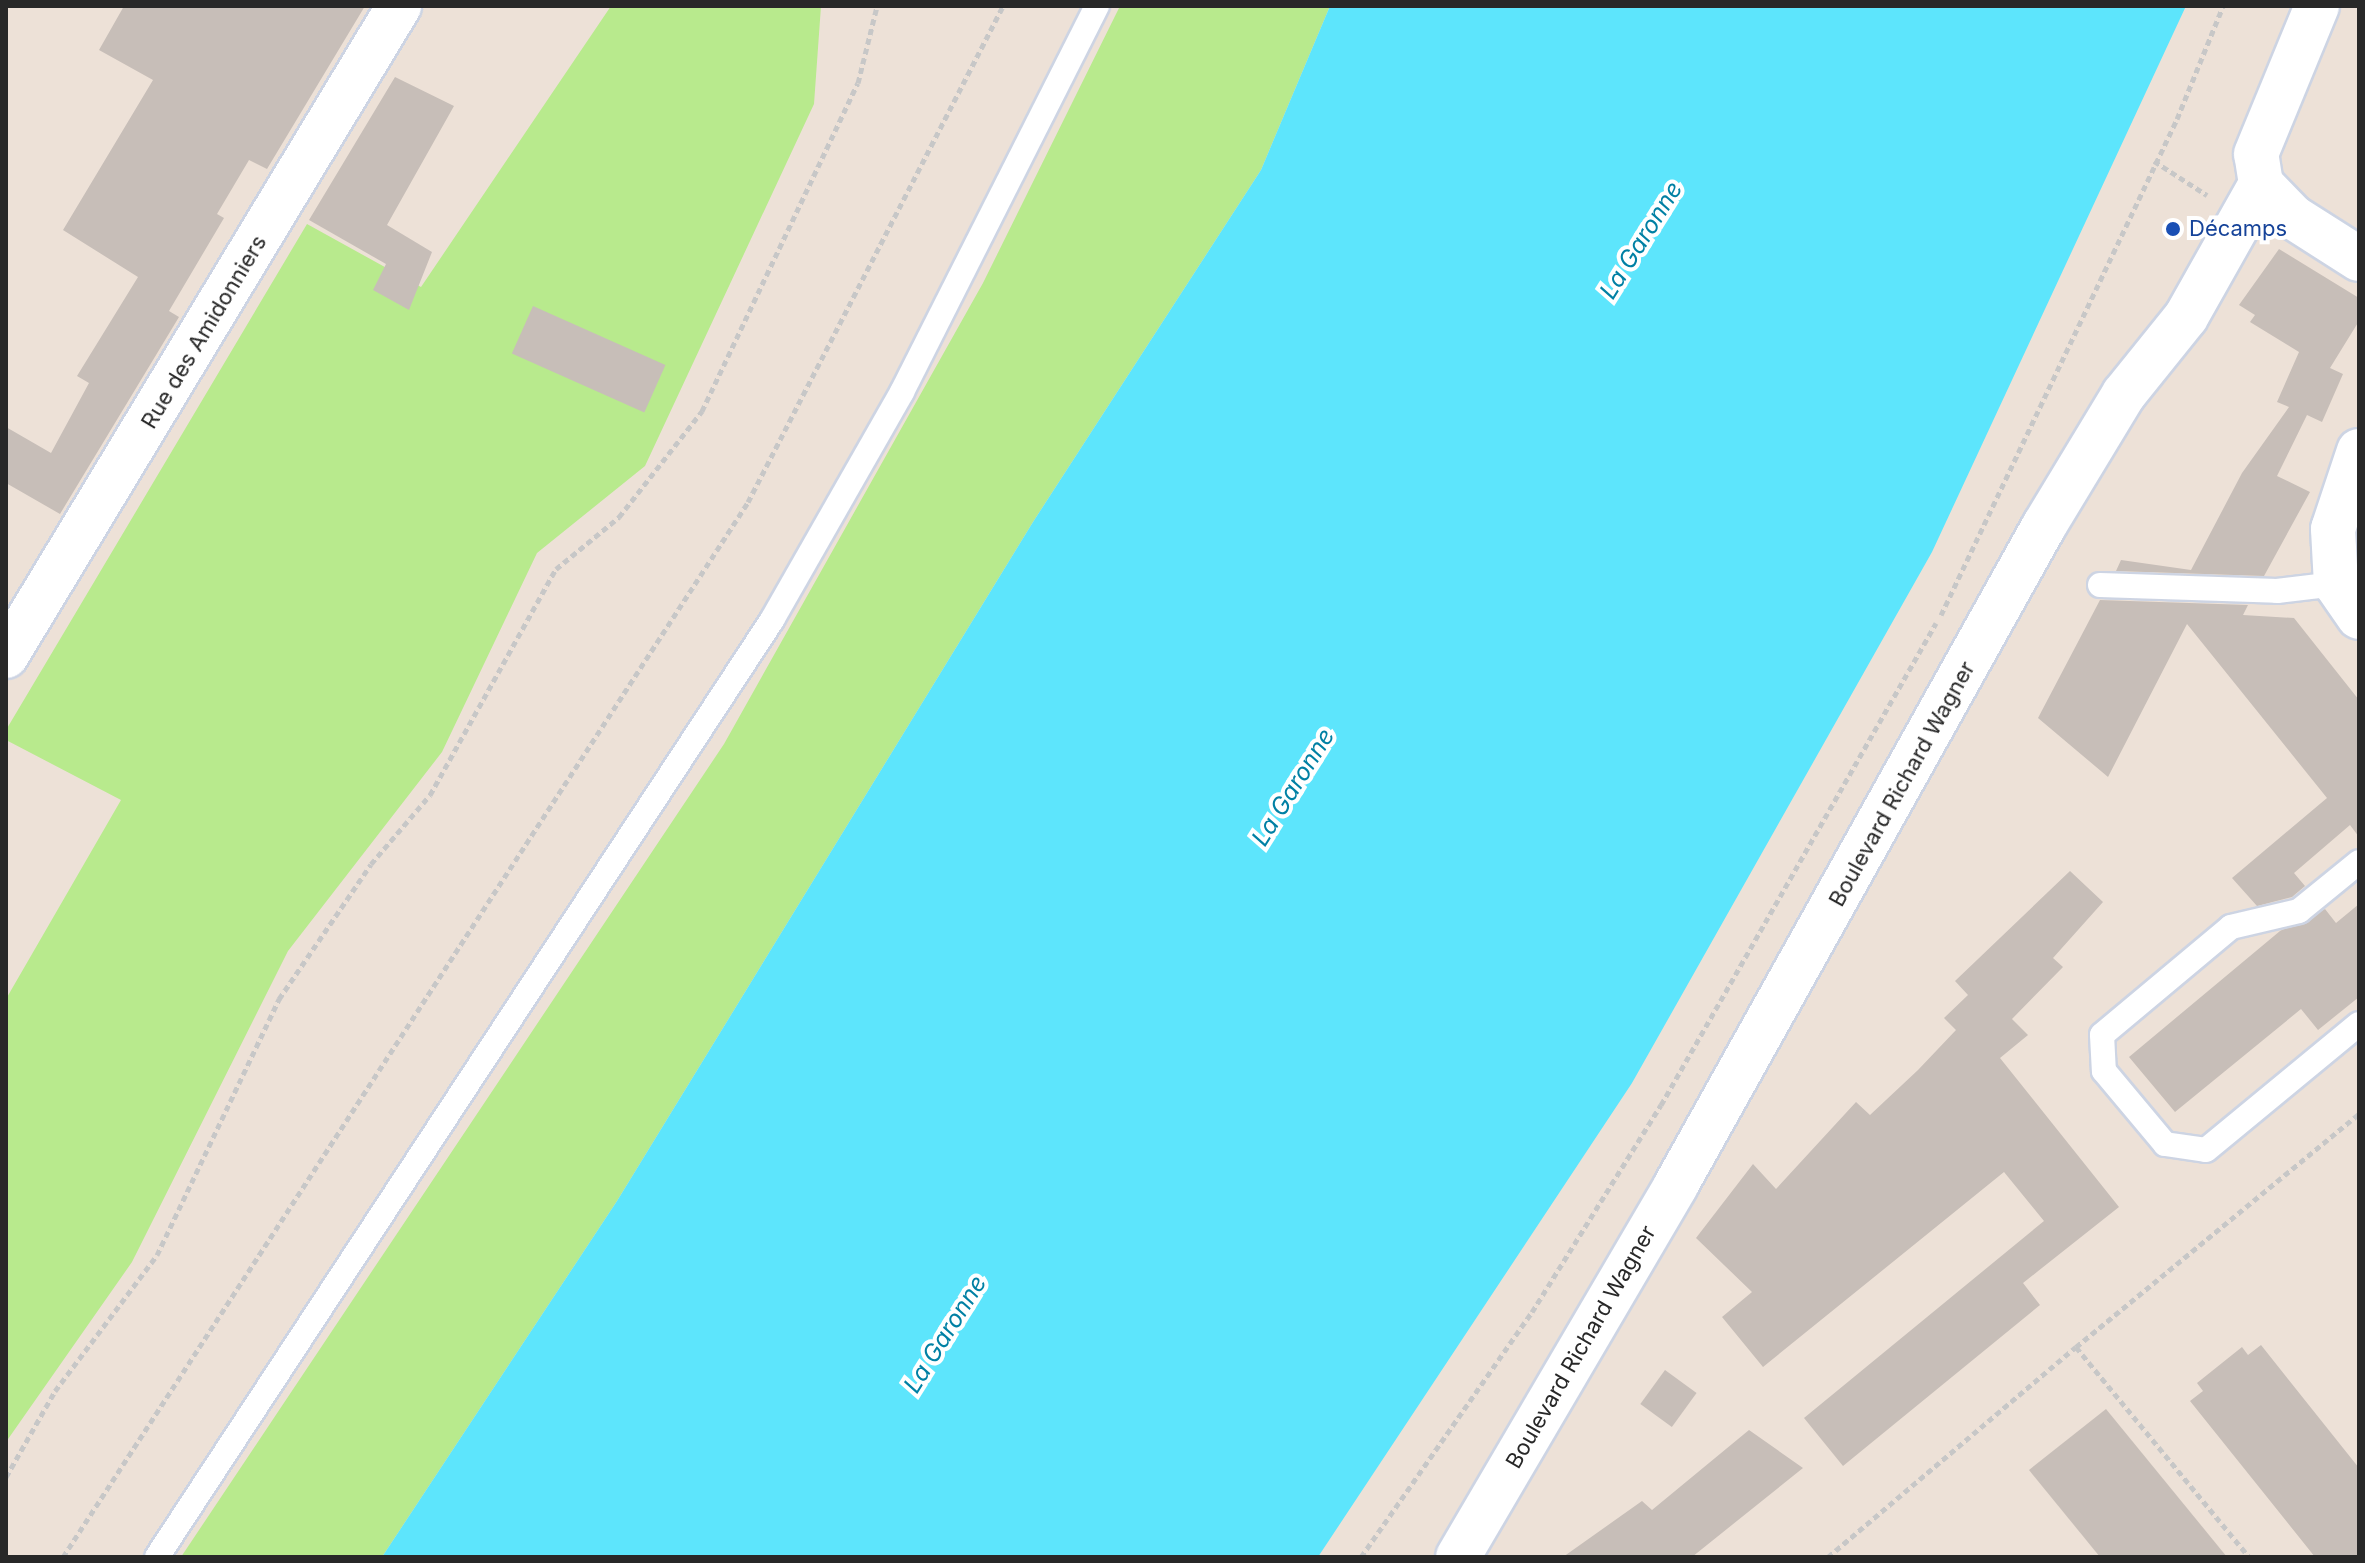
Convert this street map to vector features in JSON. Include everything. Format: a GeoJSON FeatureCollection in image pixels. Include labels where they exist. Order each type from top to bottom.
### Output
{"type":"FeatureCollection","features":[{"type":"Feature","properties":{"kind":"street","name":"Rue des Amidonniers"},"geometry":{"type":"LineString","coordinates":[[6,656],[399,6]]}},
{"type":"Feature","properties":{"kind":"street"},"geometry":{"type":"LineString","coordinates":[[2317,6],[2256,154],[2261,184],[2284,210],[2359,259]]}},
{"type":"Feature","properties":{"kind":"street","name":"Boulevard Richard Wagner"},"geometry":{"type":"LineString","coordinates":[[1458,1557],[1684,1171],[2044,526],[2124,394],[2186,317],[2261,184]]}},
{"type":"Feature","properties":{"kind":"street"},"geometry":{"type":"LineString","coordinates":[[2348,600],[2333,529],[2359,451]]}},
{"type":"Feature","properties":{"kind":"lane"},"geometry":{"type":"LineString","coordinates":[[157,1557],[772,620],[902,392],[1097,6]]}},
{"type":"Feature","properties":{"kind":"lane"},"geometry":{"type":"LineString","coordinates":[[2100,585],[2277,591],[2348,600]]}},
{"type":"Feature","properties":{"kind":"lane"},"geometry":{"type":"LineString","coordinates":[[2359,862],[2299,911],[2231,927],[2102,1035],[2104,1071],[2165,1144],[2206,1150],[2359,1024]]}},
{"type":"Feature","properties":{"kind":"path"},"geometry":{"type":"LineString","coordinates":[[6,1477],[55,1391],[157,1255],[279,999],[371,864],[430,795],[556,569],[619,517],[702,411],[858,83],[877,6]]}},
{"type":"Feature","properties":{"kind":"path"},"geometry":{"type":"LineString","coordinates":[[63,1557],[748,502],[1003,6]]}},
{"type":"Feature","properties":{"kind":"path"},"geometry":{"type":"LineString","coordinates":[[1361,1557],[1532,1312],[1829,814],[1942,613],[2154,161],[2223,6]]}},
{"type":"Feature","properties":{"kind":"path"},"geometry":{"type":"LineString","coordinates":[[2154,161],[2188,179]]}},
{"type":"Feature","properties":{"kind":"path"},"geometry":{"type":"LineString","coordinates":[[1828,1557],[2359,1114]]}},
{"type":"Feature","properties":{"kind":"path"},"geometry":{"type":"LineString","coordinates":[[2076,1347],[2249,1557]]}},
{"type":"Feature","properties":{"kind":"green space"},"geometry":{"type":"Polygon","coordinates":[[[611,6],[821,6],[814,104],[645,466],[537,553],[442,752],[288,951],[132,1262],[6,1442],[6,999],[121,800],[6,740],[6,730],[307,224],[421,287],[611,6]]]}},
{"type":"Feature","properties":{"kind":"green space"},"geometry":{"type":"Polygon","coordinates":[[[1120,6],[1330,6],[1261,170],[1033,522],[617,1201],[382,1557],[181,1557],[724,744],[983,283],[1120,6]]]}},
{"type":"Feature","properties":{"kind":"water","name":"La Garonne"},"geometry":{"type":"Polygon","coordinates":[[[1330,6],[2186,6],[1932,552],[1632,1083],[1318,1557],[382,1557],[617,1201],[1033,522],[1261,170],[1330,6]]]}},
{"type":"Feature","properties":{"kind":"building"},"geometry":{"type":"Polygon","coordinates":[[[124,6],[365,6],[267,169],[249,160],[217,214],[224,218],[169,311],[179,317],[60,514],[6,483],[6,427],[51,453],[89,383],[77,376],[138,277],[63,230],[153,80],[99,50],[124,6]]]}},
{"type":"Feature","properties":{"kind":"building"},"geometry":{"type":"Polygon","coordinates":[[[395,77],[454,106],[387,225],[432,252],[409,310],[373,290],[386,264],[309,220],[395,77]]]}},
{"type":"Feature","properties":{"kind":"building"},"geometry":{"type":"Polygon","coordinates":[[[2279,249],[2359,298],[2359,321],[2330,368],[2343,374],[2322,422],[2307,415],[2277,476],[2310,492],[2264,576],[2116,571],[2121,560],[2191,570],[2242,473],[2289,407],[2277,402],[2299,352],[2250,322],[2255,315],[2239,305],[2279,249]]]}},
{"type":"Feature","properties":{"kind":"building"},"geometry":{"type":"Polygon","coordinates":[[[533,306],[665,365],[644,412],[512,354],[533,306]]]}},
{"type":"Feature","properties":{"kind":"building"},"geometry":{"type":"Polygon","coordinates":[[[2100,600],[2248,605],[2243,615],[2294,618],[2359,700],[2359,837],[2350,825],[2294,873],[2305,886],[2292,897],[2257,906],[2232,878],[2327,798],[2187,624],[2108,777],[2038,718],[2100,600]]]}},
{"type":"Feature","properties":{"kind":"building"},"geometry":{"type":"Polygon","coordinates":[[[2070,871],[2103,902],[2053,958],[2063,967],[2012,1019],[2028,1035],[2000,1058],[2119,1207],[2023,1283],[2040,1305],[1843,1466],[1804,1418],[2044,1221],[2004,1172],[1763,1367],[1722,1317],[1752,1292],[1696,1238],[1753,1164],[1776,1189],[1856,1102],[1870,1115],[1918,1070],[1956,1030],[1944,1018],[1968,995],[1955,981],[2070,871]]]}},
{"type":"Feature","properties":{"kind":"building"},"geometry":{"type":"Polygon","coordinates":[[[2359,904],[2359,997],[2318,1030],[2301,1009],[2175,1112],[2129,1057],[2280,931],[2325,909],[2336,923],[2359,904]]]}},
{"type":"Feature","properties":{"kind":"building"},"geometry":{"type":"Polygon","coordinates":[[[2261,1345],[2359,1468],[2359,1557],[2315,1557],[2190,1401],[2203,1391],[2197,1383],[2242,1347],[2248,1355],[2261,1345]]]}},
{"type":"Feature","properties":{"kind":"building"},"geometry":{"type":"Polygon","coordinates":[[[1665,1370],[1697,1393],[1672,1427],[1640,1404],[1665,1370]]]}},
{"type":"Feature","properties":{"kind":"building"},"geometry":{"type":"Polygon","coordinates":[[[2106,1409],[2227,1557],[2100,1557],[2029,1470],[2106,1409]]]}},
{"type":"Feature","properties":{"kind":"building"},"geometry":{"type":"Polygon","coordinates":[[[1749,1430],[1803,1468],[1692,1557],[1563,1557],[1642,1501],[1652,1510],[1749,1430]]]}},
{"type":"Feature","properties":{"kind":"place","name":"Décamps"},"geometry":{"type":"Point","coordinates":[2173,229]}}]}
